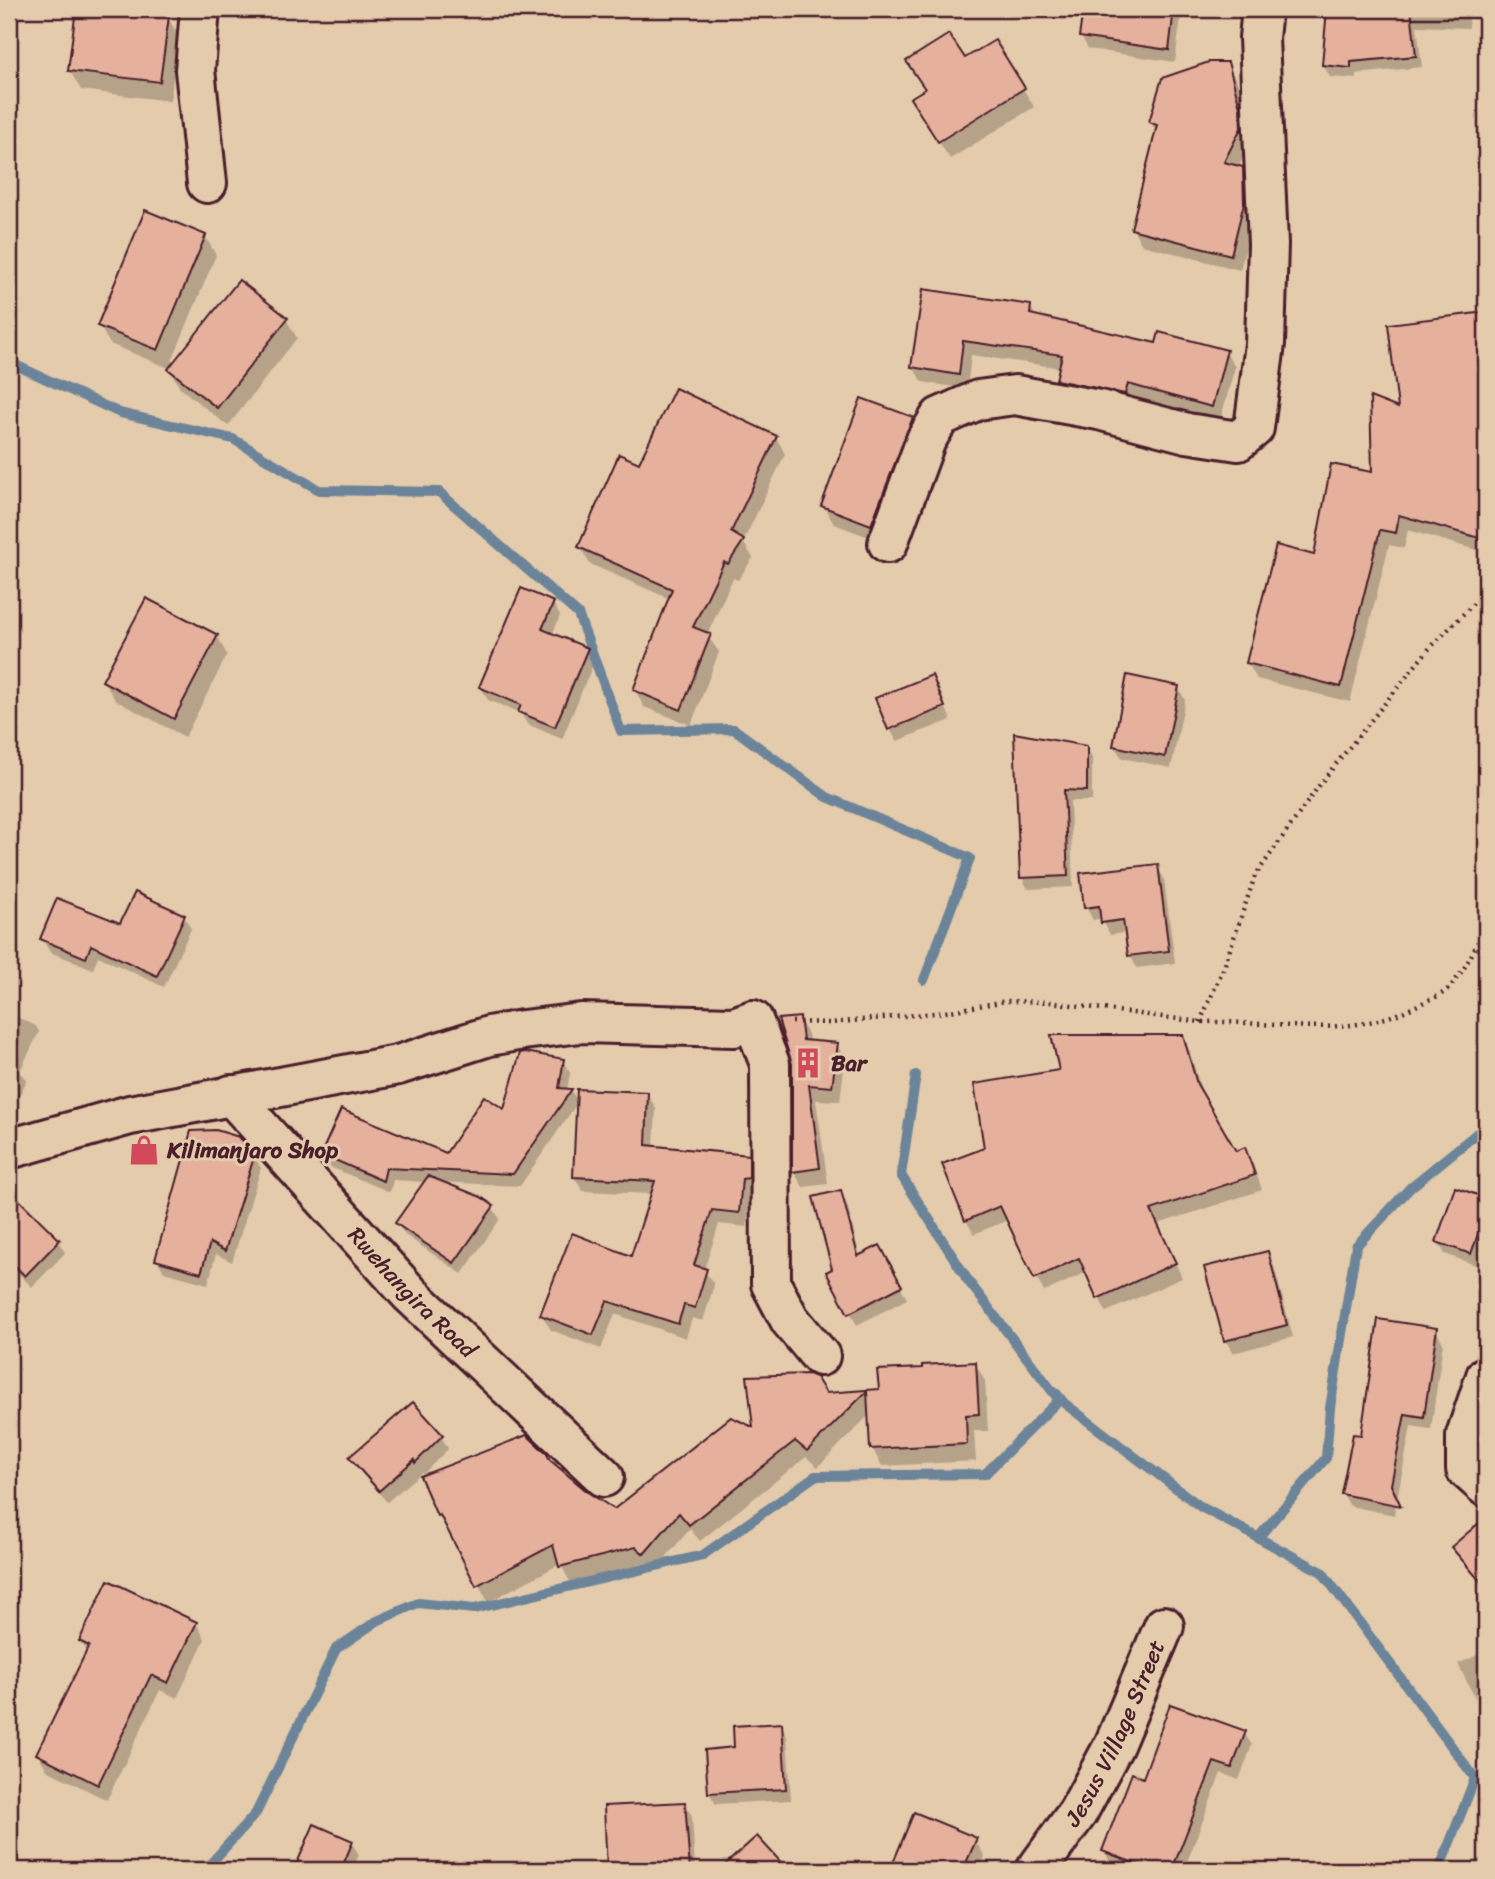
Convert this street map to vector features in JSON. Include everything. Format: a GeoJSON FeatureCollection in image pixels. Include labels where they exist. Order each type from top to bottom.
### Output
{"type":"FeatureCollection","features":[{"type":"Feature","properties":{"kind":"street"},"geometry":{"type":"LineString","coordinates":[[200,9],[195,70],[208,183]]}},
{"type":"Feature","properties":{"kind":"street"},"geometry":{"type":"LineString","coordinates":[[888,543],[926,440],[940,417],[978,400],[1015,395],[1099,410],[1187,433],[1238,441],[1254,428],[1265,344],[1268,244],[1259,38],[1262,9]]}},
{"type":"Feature","properties":{"kind":"street"},"geometry":{"type":"LineString","coordinates":[[9,1149],[130,1115],[398,1065],[489,1037],[523,1030],[580,1023],[734,1027],[753,1020],[770,1064],[771,1284],[790,1320],[820,1356]]}},
{"type":"Feature","properties":{"kind":"street","name":"Rwehangira Road"},"geometry":{"type":"LineString","coordinates":[[231,1095],[410,1294],[604,1477]]}},
{"type":"Feature","properties":{"kind":"street"},"geometry":{"type":"LineString","coordinates":[[1486,1376],[1466,1435],[1466,1469],[1486,1487]]}},
{"type":"Feature","properties":{"kind":"street","name":"Jesus Village Street"},"geometry":{"type":"LineString","coordinates":[[1036,1870],[1078,1812],[1114,1745],[1164,1626]]}},
{"type":"Feature","properties":{"kind":"path"},"geometry":{"type":"LineString","coordinates":[[1200,1022],[1224,967],[1255,876],[1323,780],[1428,650],[1486,591]]}},
{"type":"Feature","properties":{"kind":"path"},"geometry":{"type":"LineString","coordinates":[[753,1020],[831,1023],[945,1012],[1006,1001],[1050,1002],[1200,1022],[1327,1029],[1375,1021],[1415,1007],[1448,990],[1474,953],[1486,923]]}},
{"type":"Feature","properties":{"kind":"building"},"geometry":{"type":"Polygon","coordinates":[[[76,9],[110,9],[169,16],[160,82],[68,71],[76,9]]]}},
{"type":"Feature","properties":{"kind":"building"},"geometry":{"type":"Polygon","coordinates":[[[1083,9],[1174,9],[1169,50],[1079,37],[1083,9]]]}},
{"type":"Feature","properties":{"kind":"building"},"geometry":{"type":"Polygon","coordinates":[[[1327,9],[1411,9],[1416,56],[1351,62],[1351,68],[1322,65],[1327,9]]]}},
{"type":"Feature","properties":{"kind":"building"},"geometry":{"type":"Polygon","coordinates":[[[949,34],[965,58],[995,40],[1025,88],[938,142],[910,98],[925,89],[906,61],[949,34]]]}},
{"type":"Feature","properties":{"kind":"building"},"geometry":{"type":"Polygon","coordinates":[[[1209,62],[1228,62],[1240,107],[1241,128],[1224,162],[1243,167],[1244,203],[1231,255],[1131,229],[1157,125],[1149,122],[1162,78],[1209,62]]]}},
{"type":"Feature","properties":{"kind":"building"},"geometry":{"type":"Polygon","coordinates":[[[145,210],[206,235],[158,350],[97,326],[145,210]]]}},
{"type":"Feature","properties":{"kind":"building"},"geometry":{"type":"Polygon","coordinates":[[[239,280],[288,318],[217,408],[168,369],[239,280]]]}},
{"type":"Feature","properties":{"kind":"building"},"geometry":{"type":"Polygon","coordinates":[[[923,289],[1031,305],[1030,314],[1156,343],[1159,332],[1227,350],[1212,407],[1128,384],[1125,394],[1056,380],[1062,355],[963,341],[959,375],[911,367],[923,289]]]}},
{"type":"Feature","properties":{"kind":"building"},"geometry":{"type":"Polygon","coordinates":[[[1486,312],[1486,540],[1399,515],[1396,533],[1380,530],[1341,687],[1246,663],[1276,545],[1314,555],[1331,464],[1372,472],[1370,397],[1398,408],[1388,324],[1486,312]]]}},
{"type":"Feature","properties":{"kind":"building"},"geometry":{"type":"Polygon","coordinates":[[[675,388],[777,436],[731,532],[744,540],[728,564],[724,562],[693,627],[711,634],[681,710],[633,690],[672,589],[578,547],[619,454],[639,463],[675,388]]]}},
{"type":"Feature","properties":{"kind":"building"},"geometry":{"type":"Polygon","coordinates":[[[861,398],[913,417],[871,525],[821,506],[861,398]]]}},
{"type":"Feature","properties":{"kind":"building"},"geometry":{"type":"Polygon","coordinates":[[[521,588],[554,602],[542,629],[588,648],[555,727],[518,712],[521,705],[479,687],[521,588]]]}},
{"type":"Feature","properties":{"kind":"building"},"geometry":{"type":"Polygon","coordinates":[[[146,598],[218,635],[174,719],[102,681],[146,598]]]}},
{"type":"Feature","properties":{"kind":"building"},"geometry":{"type":"Polygon","coordinates":[[[932,675],[945,707],[888,730],[875,698],[932,675]]]}},
{"type":"Feature","properties":{"kind":"building"},"geometry":{"type":"Polygon","coordinates":[[[1127,675],[1179,686],[1165,757],[1113,746],[1127,675]]]}},
{"type":"Feature","properties":{"kind":"building"},"geometry":{"type":"Polygon","coordinates":[[[1014,733],[1087,746],[1087,791],[1064,790],[1068,876],[1020,878],[1014,733]]]}},
{"type":"Feature","properties":{"kind":"building"},"geometry":{"type":"Polygon","coordinates":[[[1158,864],[1169,951],[1128,956],[1123,920],[1101,923],[1099,906],[1084,908],[1080,873],[1158,864]]]}},
{"type":"Feature","properties":{"kind":"building"},"geometry":{"type":"Polygon","coordinates":[[[135,892],[185,915],[157,976],[91,945],[86,958],[40,939],[57,898],[120,923],[135,892]]]}},
{"type":"Feature","properties":{"kind":"building"},"geometry":{"type":"Polygon","coordinates":[[[800,1017],[803,1040],[838,1043],[832,1087],[809,1085],[820,1168],[792,1172],[792,1064],[778,1019],[800,1017]]]}},
{"type":"Feature","properties":{"kind":"building"},"geometry":{"type":"Polygon","coordinates":[[[1051,1035],[1183,1035],[1197,1084],[1236,1151],[1245,1147],[1255,1175],[1151,1210],[1176,1263],[1097,1299],[1079,1258],[1034,1279],[1000,1206],[965,1221],[942,1164],[984,1148],[974,1084],[1059,1070],[1051,1035]]]}},
{"type":"Feature","properties":{"kind":"building"},"geometry":{"type":"Polygon","coordinates":[[[520,1053],[564,1059],[559,1088],[572,1089],[513,1174],[386,1168],[383,1181],[321,1154],[341,1109],[446,1153],[484,1096],[504,1109],[520,1053]]]}},
{"type":"Feature","properties":{"kind":"building"},"geometry":{"type":"Polygon","coordinates":[[[577,1089],[648,1092],[646,1145],[749,1155],[749,1178],[742,1179],[739,1213],[712,1210],[694,1265],[707,1269],[695,1308],[684,1305],[678,1324],[607,1301],[593,1335],[540,1315],[572,1233],[631,1256],[655,1181],[573,1177],[577,1089]]]}},
{"type":"Feature","properties":{"kind":"building"},"geometry":{"type":"Polygon","coordinates":[[[216,1130],[239,1137],[255,1154],[225,1251],[210,1243],[201,1273],[155,1260],[191,1131],[216,1130]]]}},
{"type":"Feature","properties":{"kind":"building"},"geometry":{"type":"Polygon","coordinates":[[[428,1176],[481,1197],[494,1206],[454,1263],[395,1223],[428,1176]]]}},
{"type":"Feature","properties":{"kind":"building"},"geometry":{"type":"Polygon","coordinates":[[[1455,1187],[1486,1198],[1486,1211],[1471,1254],[1436,1242],[1455,1187]]]}},
{"type":"Feature","properties":{"kind":"building"},"geometry":{"type":"Polygon","coordinates":[[[9,1190],[60,1240],[25,1276],[9,1260],[9,1190]]]}},
{"type":"Feature","properties":{"kind":"building"},"geometry":{"type":"Polygon","coordinates":[[[841,1190],[858,1256],[880,1245],[902,1286],[848,1314],[826,1272],[832,1269],[813,1197],[841,1190]]]}},
{"type":"Feature","properties":{"kind":"building"},"geometry":{"type":"Polygon","coordinates":[[[1268,1251],[1287,1325],[1224,1341],[1204,1267],[1268,1251]]]}},
{"type":"Feature","properties":{"kind":"building"},"geometry":{"type":"Polygon","coordinates":[[[1378,1319],[1437,1328],[1424,1417],[1405,1414],[1391,1485],[1401,1506],[1341,1494],[1353,1434],[1361,1435],[1378,1319]]]}},
{"type":"Feature","properties":{"kind":"building"},"geometry":{"type":"Polygon","coordinates":[[[976,1362],[979,1414],[966,1415],[967,1444],[870,1449],[867,1391],[807,1451],[795,1441],[689,1525],[679,1513],[644,1554],[636,1547],[559,1567],[553,1545],[476,1586],[440,1515],[437,1516],[420,1476],[527,1435],[550,1460],[589,1493],[614,1509],[731,1417],[753,1427],[747,1376],[808,1374],[816,1377],[826,1393],[879,1389],[877,1370],[976,1362]]]}},
{"type":"Feature","properties":{"kind":"building"},"geometry":{"type":"Polygon","coordinates":[[[413,1402],[443,1435],[415,1463],[414,1460],[379,1491],[349,1457],[413,1402]]]}},
{"type":"Feature","properties":{"kind":"building"},"geometry":{"type":"Polygon","coordinates":[[[1486,1517],[1486,1588],[1451,1547],[1486,1517]]]}},
{"type":"Feature","properties":{"kind":"building"},"geometry":{"type":"Polygon","coordinates":[[[108,1580],[197,1622],[168,1683],[151,1675],[98,1785],[36,1754],[89,1646],[79,1641],[108,1580]]]}},
{"type":"Feature","properties":{"kind":"building"},"geometry":{"type":"Polygon","coordinates":[[[1170,1704],[1246,1731],[1232,1768],[1214,1762],[1172,1870],[1153,1870],[1102,1851],[1132,1773],[1143,1778],[1170,1704]]]}},
{"type":"Feature","properties":{"kind":"building"},"geometry":{"type":"Polygon","coordinates":[[[782,1723],[786,1789],[708,1793],[705,1750],[734,1747],[733,1726],[782,1723]]]}},
{"type":"Feature","properties":{"kind":"building"},"geometry":{"type":"Polygon","coordinates":[[[685,1802],[690,1870],[607,1870],[604,1806],[685,1802]]]}},
{"type":"Feature","properties":{"kind":"building"},"geometry":{"type":"Polygon","coordinates":[[[914,1812],[977,1838],[963,1870],[890,1870],[914,1812]]]}},
{"type":"Feature","properties":{"kind":"building"},"geometry":{"type":"Polygon","coordinates":[[[314,1824],[353,1841],[341,1870],[294,1870],[314,1824]]]}},
{"type":"Feature","properties":{"kind":"building"},"geometry":{"type":"Polygon","coordinates":[[[757,1836],[788,1870],[719,1870],[757,1836]]]}},
{"type":"Feature","properties":{"kind":"waterway"},"geometry":{"type":"LineString","coordinates":[[9,362],[120,413],[233,439],[319,490],[439,492],[578,614],[621,731],[734,729],[827,797],[970,858],[924,980]]}},
{"type":"Feature","properties":{"kind":"waterway"},"geometry":{"type":"LineString","coordinates":[[916,1075],[901,1175],[969,1282]]}},
{"type":"Feature","properties":{"kind":"waterway"},"geometry":{"type":"LineString","coordinates":[[1258,1538],[1326,1458],[1330,1408],[1356,1246],[1411,1187],[1486,1126]]}},
{"type":"Feature","properties":{"kind":"waterway"},"geometry":{"type":"LineString","coordinates":[[205,1870],[256,1813],[336,1649],[377,1621],[418,1603],[474,1609],[703,1555],[815,1476],[985,1474],[1059,1400],[966,1278]]}},
{"type":"Feature","properties":{"kind":"waterway"},"geometry":{"type":"LineString","coordinates":[[1057,1394],[1064,1403],[1201,1507],[1322,1572],[1475,1778],[1439,1870]]}},
{"type":"Feature","properties":{"kind":"place","name":"Bar"},"geometry":{"type":"Point","coordinates":[808,1063]}},
{"type":"Feature","properties":{"kind":"place","name":"Kilimanjaro Shop"},"geometry":{"type":"Point","coordinates":[144,1150]}}]}
